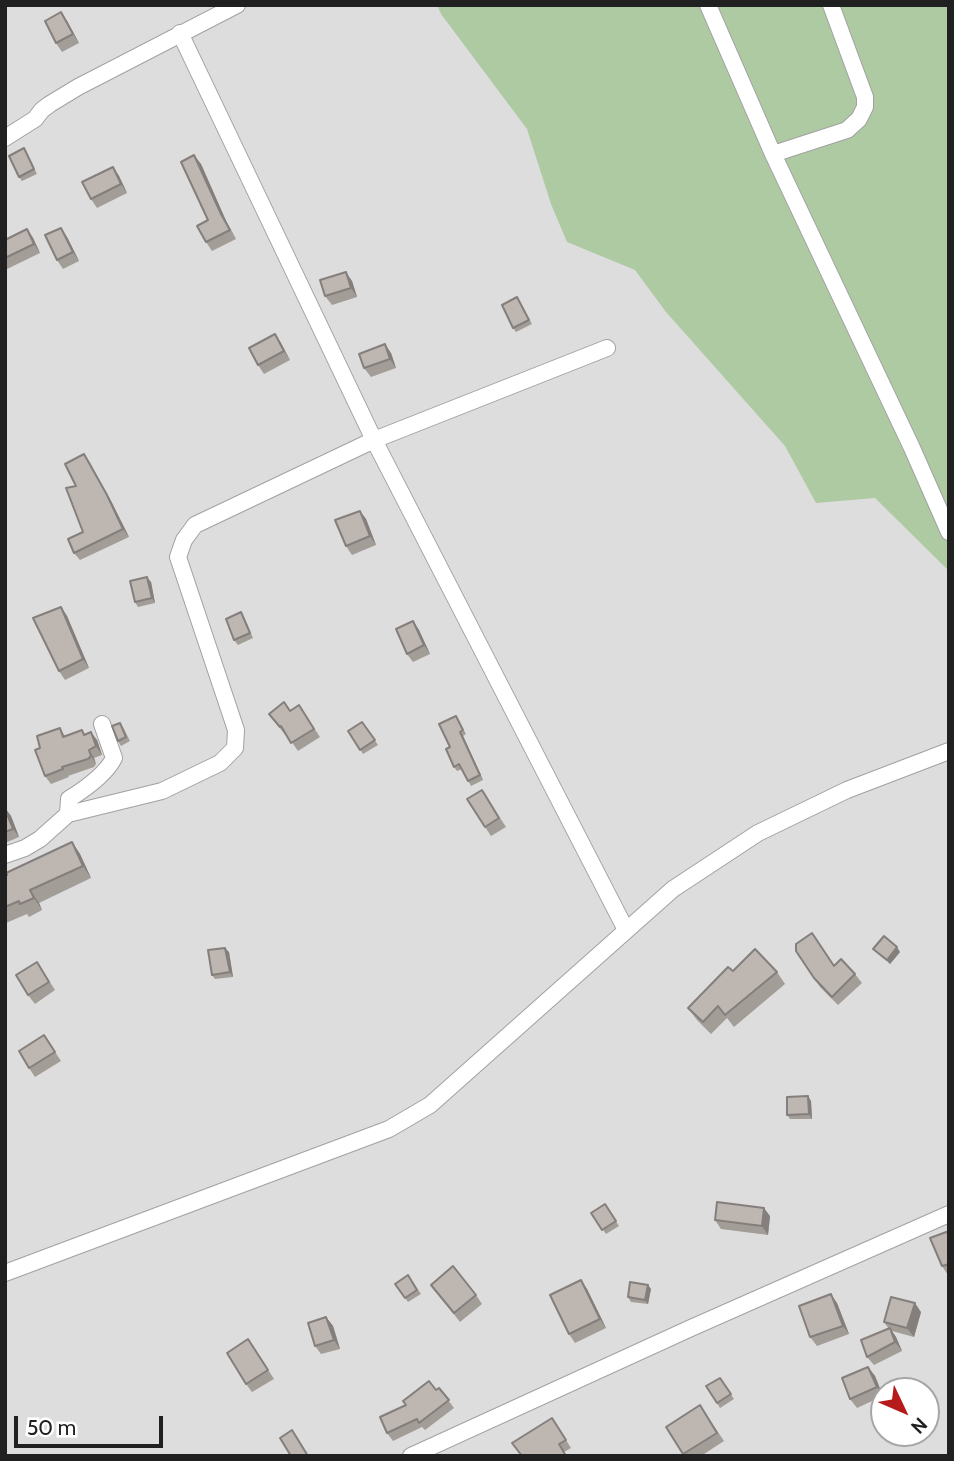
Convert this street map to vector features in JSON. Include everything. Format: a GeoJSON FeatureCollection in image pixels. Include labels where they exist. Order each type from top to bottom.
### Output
{"type":"FeatureCollection","features":[{"type":"Feature","properties":{"kind":"street"},"geometry":{"type":"LineString","coordinates":[[5,138],[78,87],[237,5]]}},
{"type":"Feature","properties":{"kind":"street"},"geometry":{"type":"LineString","coordinates":[[708,5],[773,154],[949,532]]}},
{"type":"Feature","properties":{"kind":"street"},"geometry":{"type":"LineString","coordinates":[[773,154],[847,130],[859,119],[865,107],[865,97],[831,5]]}},
{"type":"Feature","properties":{"kind":"street"},"geometry":{"type":"LineString","coordinates":[[180,33],[374,440],[626,930]]}},
{"type":"Feature","properties":{"kind":"street"},"geometry":{"type":"LineString","coordinates":[[5,855],[40,839],[68,814],[162,791],[220,763],[235,748],[236,730],[178,557],[184,540],[195,524],[374,440],[607,348]]}},
{"type":"Feature","properties":{"kind":"street"},"geometry":{"type":"LineString","coordinates":[[68,814],[69,799],[98,776],[114,758],[102,724]]}},
{"type":"Feature","properties":{"kind":"street"},"geometry":{"type":"LineString","coordinates":[[5,1273],[399,1123],[430,1105],[673,889],[758,833],[847,790],[949,751]]}},
{"type":"Feature","properties":{"kind":"street"},"geometry":{"type":"LineString","coordinates":[[411,1456],[949,1214]]}},
{"type":"Feature","properties":{"kind":"shaded area"},"geometry":{"type":"Polygon","coordinates":[[[5,5],[949,5],[949,1456],[5,1456],[5,5]]]}},
{"type":"Feature","properties":{"kind":"green space"},"geometry":{"type":"Polygon","coordinates":[[[437,5],[949,5],[949,571],[875,498],[816,503],[785,446],[666,312],[635,270],[567,242],[551,204],[527,129],[437,5]]]}},
{"type":"Feature","properties":{"kind":"building"},"geometry":{"type":"Polygon","coordinates":[[[61,12],[73,34],[56,43],[45,21],[61,12]]]}},
{"type":"Feature","properties":{"kind":"building"},"geometry":{"type":"Polygon","coordinates":[[[24,148],[34,169],[19,177],[9,156],[24,148]]]}},
{"type":"Feature","properties":{"kind":"building"},"geometry":{"type":"Polygon","coordinates":[[[194,155],[230,230],[206,242],[197,226],[208,220],[181,162],[194,155]]]}},
{"type":"Feature","properties":{"kind":"building"},"geometry":{"type":"Polygon","coordinates":[[[113,167],[121,184],[91,199],[82,182],[113,167]]]}},
{"type":"Feature","properties":{"kind":"building"},"geometry":{"type":"Polygon","coordinates":[[[61,228],[73,252],[57,260],[45,235],[61,228]]]}},
{"type":"Feature","properties":{"kind":"building"},"geometry":{"type":"Polygon","coordinates":[[[27,229],[34,244],[5,258],[5,240],[27,229]]]}},
{"type":"Feature","properties":{"kind":"building"},"geometry":{"type":"Polygon","coordinates":[[[346,272],[351,288],[325,296],[320,280],[346,272]]]}},
{"type":"Feature","properties":{"kind":"building"},"geometry":{"type":"Polygon","coordinates":[[[517,297],[529,320],[513,328],[502,305],[517,297]]]}},
{"type":"Feature","properties":{"kind":"building"},"geometry":{"type":"Polygon","coordinates":[[[275,334],[284,351],[258,365],[249,348],[275,334]]]}},
{"type":"Feature","properties":{"kind":"building"},"geometry":{"type":"Polygon","coordinates":[[[385,344],[390,359],[364,368],[359,354],[385,344]]]}},
{"type":"Feature","properties":{"kind":"building"},"geometry":{"type":"Polygon","coordinates":[[[84,454],[123,529],[74,553],[68,539],[83,532],[66,488],[76,486],[65,464],[84,454]]]}},
{"type":"Feature","properties":{"kind":"building"},"geometry":{"type":"Polygon","coordinates":[[[360,511],[370,536],[346,546],[335,520],[360,511]]]}},
{"type":"Feature","properties":{"kind":"building"},"geometry":{"type":"Polygon","coordinates":[[[147,577],[152,598],[135,602],[130,581],[147,577]]]}},
{"type":"Feature","properties":{"kind":"building"},"geometry":{"type":"Polygon","coordinates":[[[61,607],[83,659],[59,671],[33,618],[61,607]]]}},
{"type":"Feature","properties":{"kind":"building"},"geometry":{"type":"Polygon","coordinates":[[[241,612],[250,633],[234,640],[226,619],[241,612]]]}},
{"type":"Feature","properties":{"kind":"building"},"geometry":{"type":"Polygon","coordinates":[[[413,621],[424,645],[407,654],[396,629],[413,621]]]}},
{"type":"Feature","properties":{"kind":"building"},"geometry":{"type":"Polygon","coordinates":[[[284,702],[290,711],[299,705],[314,729],[291,743],[281,726],[269,714],[284,702]]]}},
{"type":"Feature","properties":{"kind":"building"},"geometry":{"type":"Polygon","coordinates":[[[456,716],[463,730],[460,732],[480,775],[468,781],[459,764],[454,767],[446,749],[450,747],[439,724],[456,716]]]}},
{"type":"Feature","properties":{"kind":"building"},"geometry":{"type":"Polygon","coordinates":[[[362,722],[375,740],[360,750],[348,731],[362,722]]]}},
{"type":"Feature","properties":{"kind":"building"},"geometry":{"type":"Polygon","coordinates":[[[120,723],[126,737],[118,741],[112,726],[120,723]]]}},
{"type":"Feature","properties":{"kind":"building"},"geometry":{"type":"Polygon","coordinates":[[[60,728],[63,737],[82,730],[84,735],[91,732],[96,746],[89,750],[91,756],[88,759],[62,767],[63,769],[45,776],[35,750],[40,748],[37,736],[60,728]]]}},
{"type":"Feature","properties":{"kind":"building"},"geometry":{"type":"Polygon","coordinates":[[[482,790],[499,818],[485,827],[467,799],[482,790]]]}},
{"type":"Feature","properties":{"kind":"building"},"geometry":{"type":"Polygon","coordinates":[[[5,809],[13,829],[5,832],[5,809]]]}},
{"type":"Feature","properties":{"kind":"building"},"geometry":{"type":"Polygon","coordinates":[[[72,842],[83,866],[30,890],[34,898],[5,907],[6,873],[72,842]]]}},
{"type":"Feature","properties":{"kind":"building"},"geometry":{"type":"Polygon","coordinates":[[[812,933],[834,966],[841,959],[855,974],[832,997],[814,978],[796,951],[796,944],[812,933]]]}},
{"type":"Feature","properties":{"kind":"building"},"geometry":{"type":"Polygon","coordinates":[[[884,936],[897,947],[887,960],[873,949],[884,936]]]}},
{"type":"Feature","properties":{"kind":"building"},"geometry":{"type":"Polygon","coordinates":[[[225,948],[230,972],[212,975],[208,950],[225,948]]]}},
{"type":"Feature","properties":{"kind":"building"},"geometry":{"type":"Polygon","coordinates":[[[755,949],[777,972],[725,1015],[718,1006],[703,1022],[688,1008],[728,967],[733,971],[755,949]]]}},
{"type":"Feature","properties":{"kind":"building"},"geometry":{"type":"Polygon","coordinates":[[[37,962],[49,982],[28,995],[16,975],[37,962]]]}},
{"type":"Feature","properties":{"kind":"building"},"geometry":{"type":"Polygon","coordinates":[[[44,1035],[55,1052],[29,1068],[19,1051],[44,1035]]]}},
{"type":"Feature","properties":{"kind":"building"},"geometry":{"type":"Polygon","coordinates":[[[808,1096],[809,1114],[787,1115],[787,1097],[808,1096]]]}},
{"type":"Feature","properties":{"kind":"building"},"geometry":{"type":"Polygon","coordinates":[[[717,1202],[764,1208],[762,1226],[715,1220],[717,1202]]]}},
{"type":"Feature","properties":{"kind":"building"},"geometry":{"type":"Polygon","coordinates":[[[605,1204],[616,1221],[602,1230],[591,1213],[605,1204]]]}},
{"type":"Feature","properties":{"kind":"building"},"geometry":{"type":"Polygon","coordinates":[[[949,1231],[949,1264],[942,1266],[930,1238],[949,1231]]]}},
{"type":"Feature","properties":{"kind":"building"},"geometry":{"type":"Polygon","coordinates":[[[453,1266],[476,1295],[454,1313],[431,1285],[453,1266]]]}},
{"type":"Feature","properties":{"kind":"building"},"geometry":{"type":"Polygon","coordinates":[[[408,1275],[417,1290],[405,1298],[395,1284],[408,1275]]]}},
{"type":"Feature","properties":{"kind":"building"},"geometry":{"type":"Polygon","coordinates":[[[581,1280],[600,1319],[569,1334],[550,1295],[581,1280]]]}},
{"type":"Feature","properties":{"kind":"building"},"geometry":{"type":"Polygon","coordinates":[[[630,1282],[648,1285],[645,1300],[628,1297],[630,1282]]]}},
{"type":"Feature","properties":{"kind":"building"},"geometry":{"type":"Polygon","coordinates":[[[831,1294],[843,1326],[810,1337],[799,1306],[831,1294]]]}},
{"type":"Feature","properties":{"kind":"building"},"geometry":{"type":"Polygon","coordinates":[[[891,1297],[915,1303],[907,1328],[884,1322],[891,1297]]]}},
{"type":"Feature","properties":{"kind":"building"},"geometry":{"type":"Polygon","coordinates":[[[326,1317],[334,1340],[315,1346],[308,1323],[326,1317]]]}},
{"type":"Feature","properties":{"kind":"building"},"geometry":{"type":"Polygon","coordinates":[[[890,1328],[895,1342],[867,1357],[861,1340],[890,1328]]]}},
{"type":"Feature","properties":{"kind":"building"},"geometry":{"type":"Polygon","coordinates":[[[248,1339],[268,1370],[246,1384],[227,1353],[248,1339]]]}},
{"type":"Feature","properties":{"kind":"building"},"geometry":{"type":"Polygon","coordinates":[[[868,1367],[872,1377],[870,1377],[870,1390],[850,1399],[842,1378],[868,1367]]]}},
{"type":"Feature","properties":{"kind":"building"},"geometry":{"type":"Polygon","coordinates":[[[720,1378],[731,1394],[717,1403],[706,1386],[720,1378]]]}},
{"type":"Feature","properties":{"kind":"building"},"geometry":{"type":"Polygon","coordinates":[[[429,1381],[449,1400],[419,1423],[417,1419],[387,1433],[380,1417],[406,1405],[403,1401],[429,1381]]]}},
{"type":"Feature","properties":{"kind":"building"},"geometry":{"type":"Polygon","coordinates":[[[700,1405],[717,1433],[683,1454],[666,1427],[700,1405]]]}},
{"type":"Feature","properties":{"kind":"building"},"geometry":{"type":"Polygon","coordinates":[[[552,1418],[566,1440],[559,1444],[566,1456],[522,1456],[512,1443],[552,1418]]]}},
{"type":"Feature","properties":{"kind":"building"},"geometry":{"type":"Polygon","coordinates":[[[292,1430],[308,1456],[291,1456],[280,1438],[292,1430]]]}}]}
